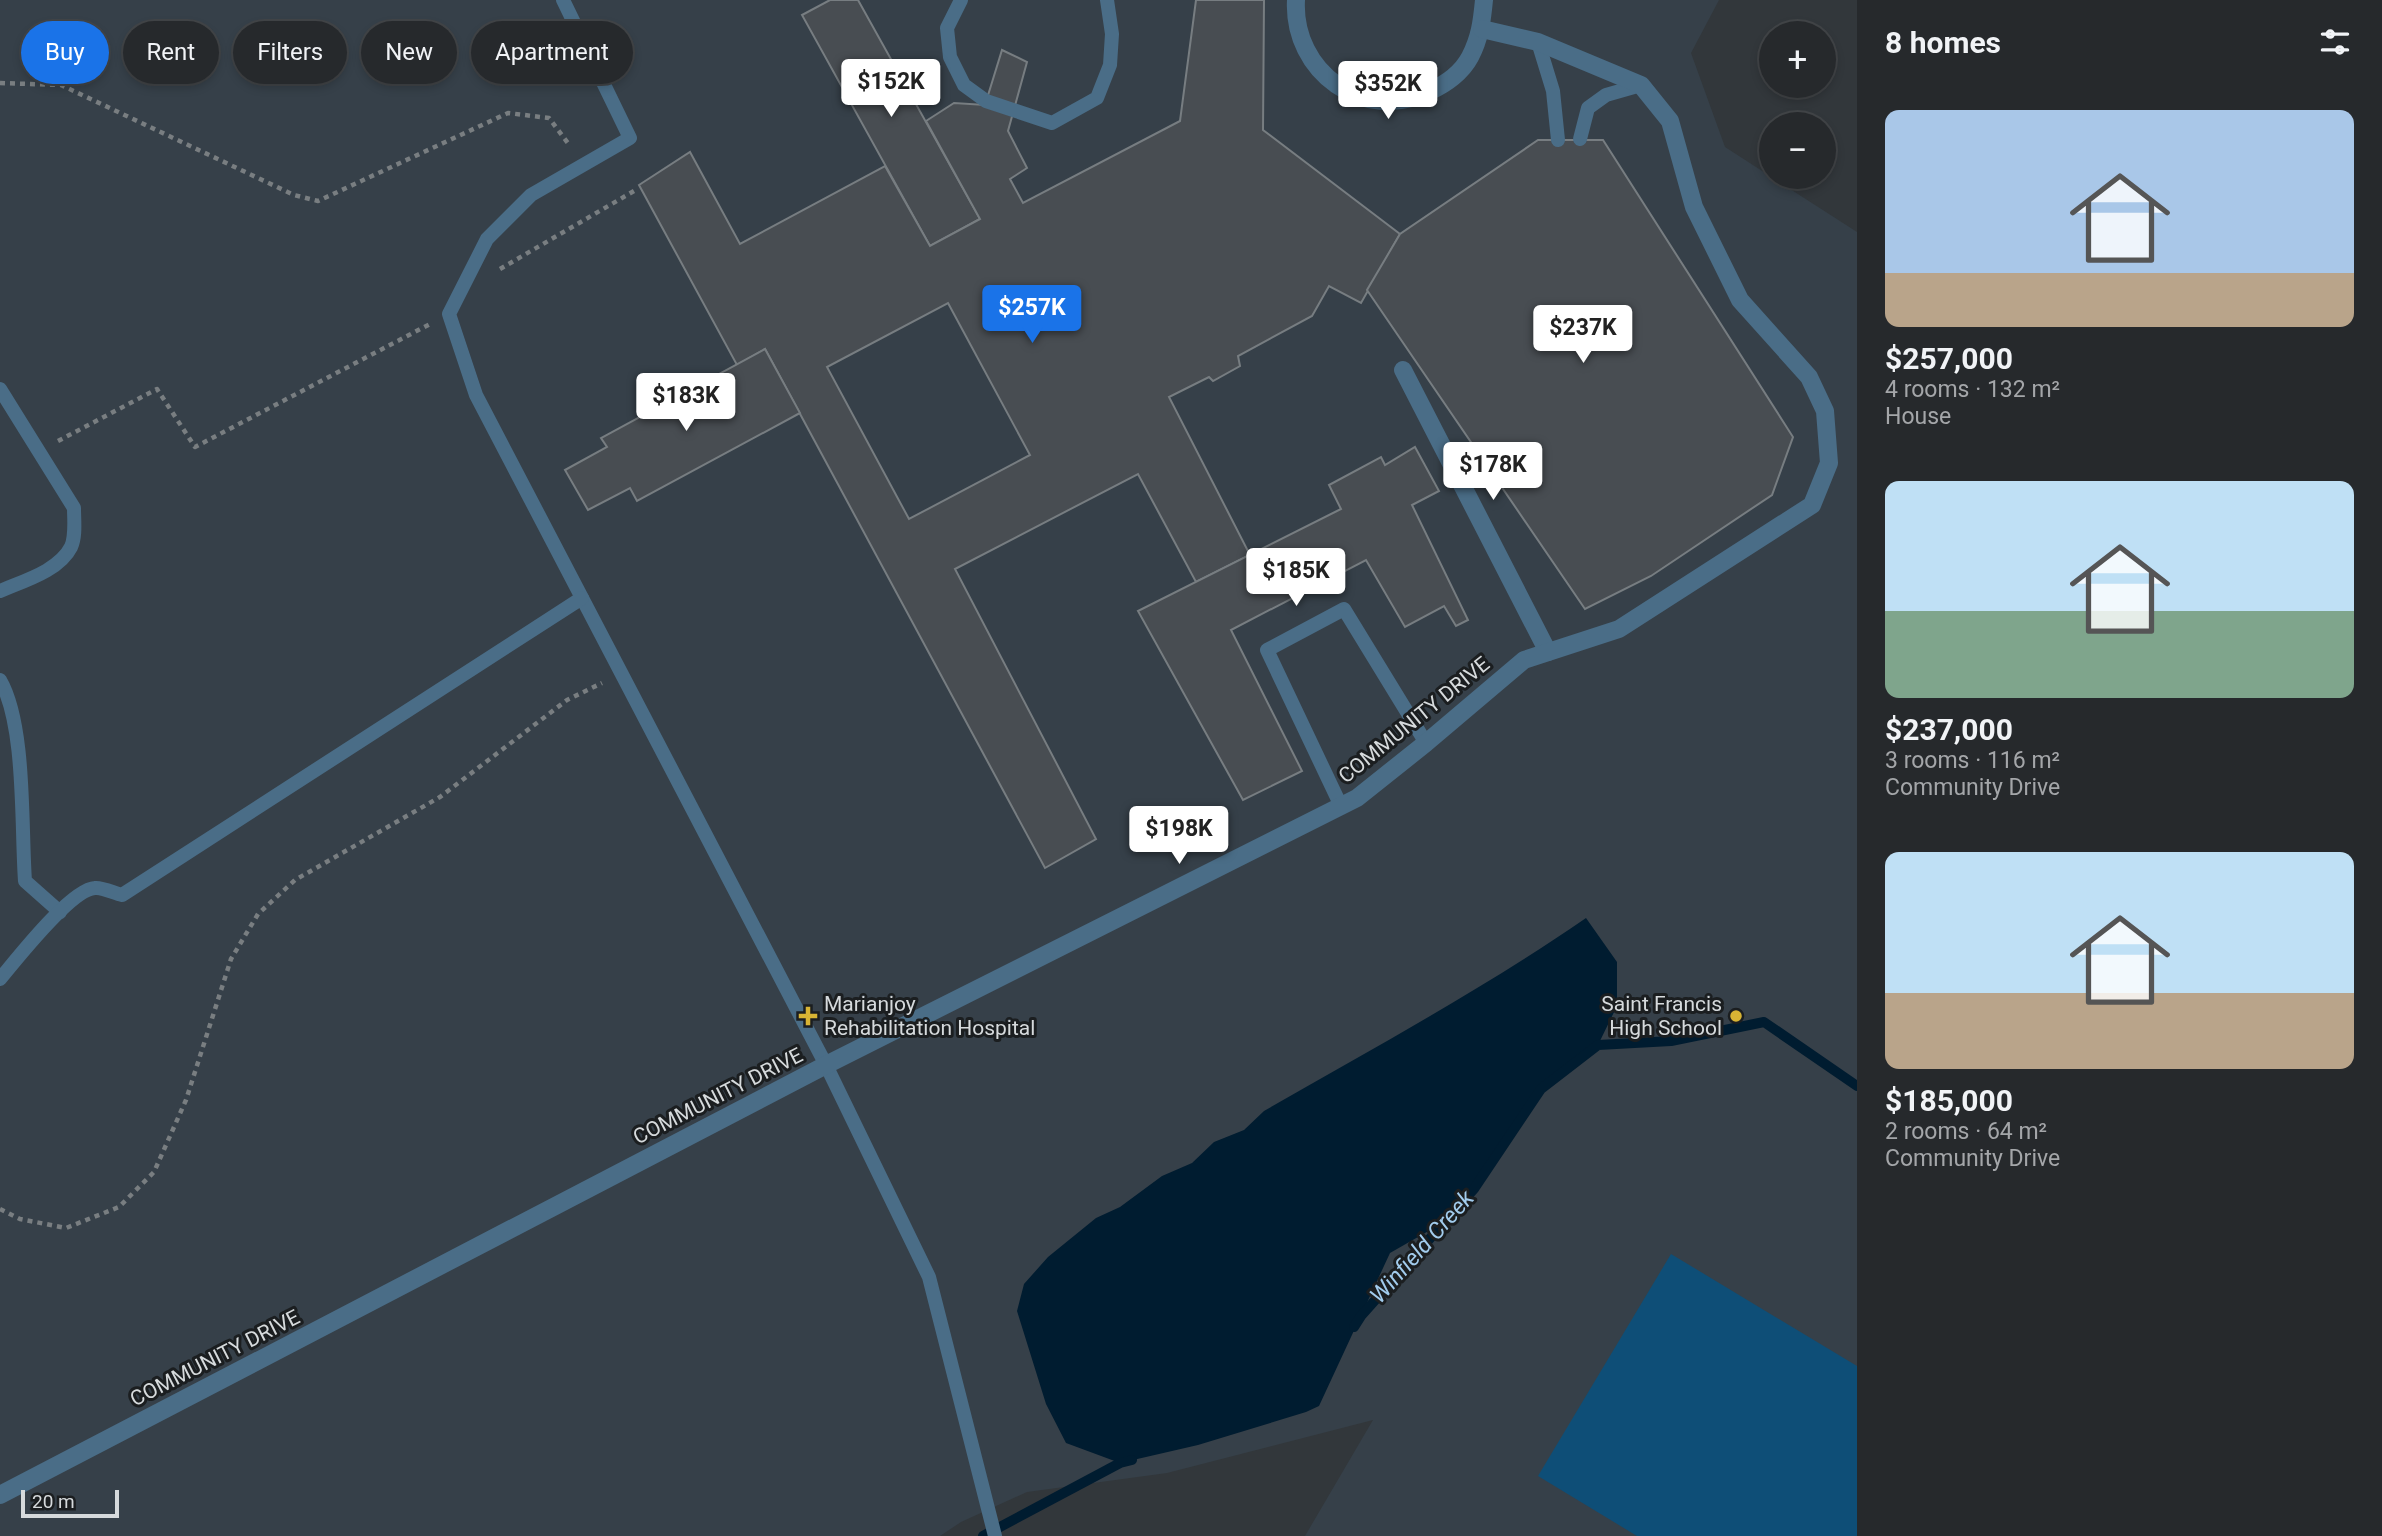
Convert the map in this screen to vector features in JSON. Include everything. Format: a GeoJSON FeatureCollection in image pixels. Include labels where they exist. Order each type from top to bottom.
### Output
{"type":"FeatureCollection","features":[{"type":"Feature","properties":{"kind":"street"},"geometry":{"type":"LineString","coordinates":[[1296,0],[1294,19],[1305,51],[1325,77],[1352,95],[1385,102],[1417,98],[1447,83],[1469,59],[1482,29],[1484,0]]}},
{"type":"Feature","properties":{"kind":"street","name":"COMMUNITY DRIVE"},"geometry":{"type":"LineString","coordinates":[[0,1495],[826,1065],[1357,798],[1524,660],[1619,629],[1812,506],[1829,463],[1825,411],[1809,377],[1740,300],[1694,208],[1670,121],[1641,85],[1538,42],[1482,29]]}},
{"type":"Feature","properties":{"kind":"street"},"geometry":{"type":"LineString","coordinates":[[1403,370],[1548,652]]}},
{"type":"Feature","properties":{"kind":"lane"},"geometry":{"type":"LineString","coordinates":[[563,0],[630,138],[531,195],[487,239],[449,314],[476,395],[826,1065],[929,1276],[995,1536]]}},
{"type":"Feature","properties":{"kind":"lane"},"geometry":{"type":"LineString","coordinates":[[961,0],[947,28],[950,57],[964,85],[986,101],[1052,123],[1097,98],[1110,65],[1112,34],[1107,0]]}},
{"type":"Feature","properties":{"kind":"lane"},"geometry":{"type":"LineString","coordinates":[[1538,42],[1553,91],[1558,140]]}},
{"type":"Feature","properties":{"kind":"lane"},"geometry":{"type":"LineString","coordinates":[[1580,139],[1588,108],[1606,95],[1641,85]]}},
{"type":"Feature","properties":{"kind":"lane"},"geometry":{"type":"LineString","coordinates":[[0,389],[74,508],[75,530],[71,548],[53,566],[0,592]]}},
{"type":"Feature","properties":{"kind":"lane"},"geometry":{"type":"LineString","coordinates":[[0,979],[76,895],[95,888],[121,895],[582,598]]}},
{"type":"Feature","properties":{"kind":"lane"},"geometry":{"type":"LineString","coordinates":[[1341,806],[1267,650],[1344,609],[1426,743]]}},
{"type":"Feature","properties":{"kind":"lane"},"geometry":{"type":"LineString","coordinates":[[0,680],[9,696],[19,755],[26,881],[60,912]]}},
{"type":"Feature","properties":{"kind":"path"},"geometry":{"type":"LineString","coordinates":[[0,83],[61,85],[294,195],[318,201],[508,113],[549,118],[568,141],[580,168]]}},
{"type":"Feature","properties":{"kind":"path"},"geometry":{"type":"LineString","coordinates":[[497,271],[634,191]]}},
{"type":"Feature","properties":{"kind":"path"},"geometry":{"type":"LineString","coordinates":[[39,451],[157,389],[195,447],[449,314]]}},
{"type":"Feature","properties":{"kind":"path"},"geometry":{"type":"LineString","coordinates":[[0,1209],[20,1219],[66,1228],[119,1207],[153,1172],[186,1100],[231,959],[258,914],[296,880],[440,797],[567,700],[622,674]]}},
{"type":"Feature","properties":{"kind":"shaded area","name":"Marianjoy Rehabilitation Hospital"},"geometry":{"type":"Polygon","coordinates":[[[0,0],[1719,0],[1691,53],[1725,147],[1759,169],[1759,189],[1790,189],[1857,232],[1857,1536],[1305,1536],[1373,1420],[1167,1473],[1027,1492],[961,1522],[940,1536],[0,1536],[0,0]]]}},
{"type":"Feature","properties":{"kind":"shaded area"},"geometry":{"type":"Polygon","coordinates":[[[1586,918],[1617,962],[1617,1006],[1598,1045],[1541,1089],[1474,1189],[1446,1221],[1390,1253],[1319,1406],[1198,1445],[1120,1463],[1066,1443],[1046,1404],[1017,1311],[1024,1284],[1048,1257],[1096,1218],[1120,1207],[1162,1176],[1192,1163],[1214,1142],[1244,1130],[1264,1111],[1467,994],[1586,918]]]}},
{"type":"Feature","properties":{"kind":"shaded area"},"geometry":{"type":"Polygon","coordinates":[[[1671,1254],[1857,1366],[1857,1536],[1637,1536],[1538,1476],[1671,1254]]]}},
{"type":"Feature","properties":{"kind":"building"},"geometry":{"type":"Polygon","coordinates":[[[830,0],[858,0],[980,219],[930,246],[802,15],[830,0]]]}},
{"type":"Feature","properties":{"kind":"building"},"geometry":{"type":"Polygon","coordinates":[[[1196,0],[1264,0],[1263,130],[1400,234],[1361,303],[1329,286],[1312,316],[1238,356],[1240,366],[1213,381],[1209,377],[1169,397],[1250,555],[1196,582],[1138,474],[955,569],[1096,839],[1045,868],[765,349],[737,365],[639,185],[690,152],[740,244],[885,166],[930,246],[980,219],[926,121],[954,103],[985,105],[1002,50],[1027,62],[1008,131],[1027,168],[1010,179],[1023,203],[1180,121],[1196,0]],[[948,303],[827,367],[909,519],[1030,455],[948,303]]]}},
{"type":"Feature","properties":{"kind":"building"},"geometry":{"type":"Polygon","coordinates":[[[1538,140],[1603,140],[1793,437],[1772,495],[1651,576],[1585,609],[1367,290],[1400,234],[1538,140]]]}},
{"type":"Feature","properties":{"kind":"building"},"geometry":{"type":"Polygon","coordinates":[[[765,349],[800,413],[637,501],[630,488],[588,510],[565,470],[607,447],[601,438],[765,349]]]}},
{"type":"Feature","properties":{"kind":"building"},"geometry":{"type":"Polygon","coordinates":[[[1415,447],[1439,491],[1412,505],[1468,620],[1456,626],[1444,606],[1405,627],[1366,560],[1231,630],[1302,771],[1243,800],[1138,611],[1341,509],[1329,485],[1381,457],[1385,465],[1415,447]]]}},
{"type":"Feature","properties":{"kind":"waterway","name":"Winfield Creek"},"geometry":{"type":"LineString","coordinates":[[1354,1327],[1474,1189],[1541,1089],[1598,1045],[1671,1041],[1764,1022],[1857,1086]]}},
{"type":"Feature","properties":{"kind":"waterway","name":"Winfield Creek"},"geometry":{"type":"LineString","coordinates":[[983,1536],[1120,1463],[1132,1460]]}},
{"type":"Feature","properties":{"kind":"place","name":"Marianjoy Rehabilitation Hospital"},"geometry":{"type":"Point","coordinates":[808,1016]}},
{"type":"Feature","properties":{"kind":"place","name":"Saint Francis High School"},"geometry":{"type":"Point","coordinates":[1736,1016]}}]}
